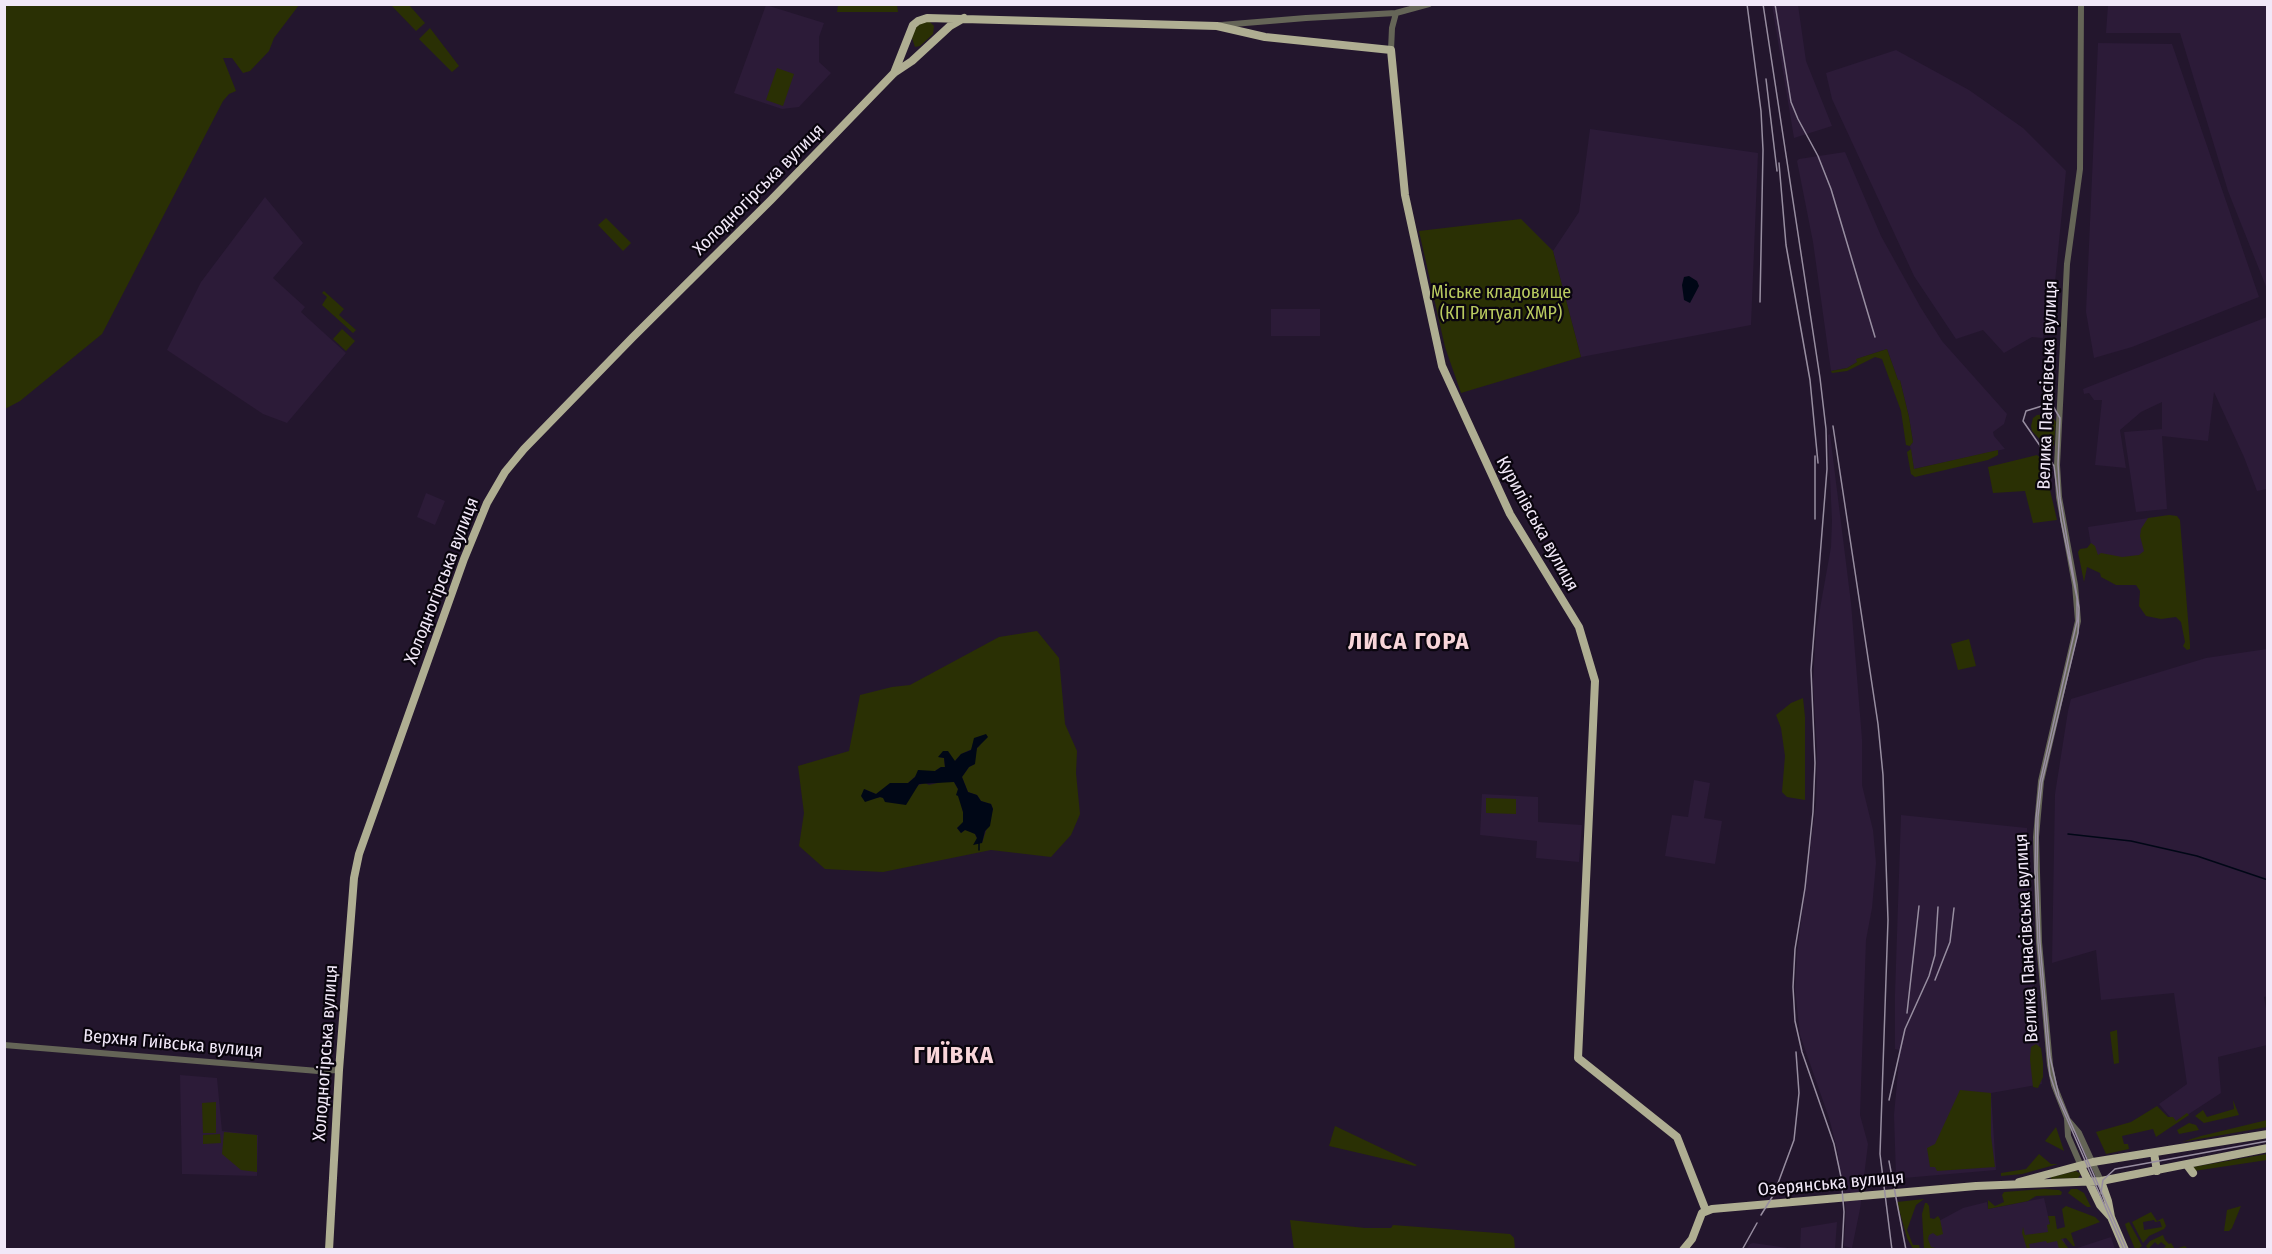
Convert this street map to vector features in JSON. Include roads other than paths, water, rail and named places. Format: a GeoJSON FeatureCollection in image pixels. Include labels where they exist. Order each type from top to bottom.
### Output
{"type":"FeatureCollection","features":[{"type":"Feature","properties":{"kind":"main road"},"geometry":{"type":"LineString","coordinates":[[932,18],[936,24],[936,38]]}},
{"type":"Feature","properties":{"kind":"main road"},"geometry":{"type":"LineString","coordinates":[[965,18],[936,38],[921,53],[914,52],[907,45],[908,34],[913,25],[922,19],[965,18],[1217,26],[1265,37],[1390,50]]}},
{"type":"Feature","properties":{"kind":"main road","name":"Холодногірська вулиця"},"geometry":{"type":"LineString","coordinates":[[894,73],[907,45]]}},
{"type":"Feature","properties":{"kind":"main road","name":"Курилівська вулиця"},"geometry":{"type":"LineString","coordinates":[[1390,50],[1405,195],[1442,366],[1510,514],[1578,627],[1595,681],[1578,1058],[1677,1137],[1706,1210]]}},
{"type":"Feature","properties":{"kind":"main road","name":"Холодногірська вулиця"},"geometry":{"type":"LineString","coordinates":[[329,1250],[339,1070],[354,878],[359,854],[460,569],[487,503],[505,472],[529,443],[869,101],[894,73],[921,53]]}},
{"type":"Feature","properties":{"kind":"main road","name":"Озерянська вулиця"},"geometry":{"type":"LineString","coordinates":[[2005,1185],[2093,1162],[2268,1134]]}},
{"type":"Feature","properties":{"kind":"main road","name":"Озерянська вулиця"},"geometry":{"type":"LineString","coordinates":[[1706,1210],[1976,1186],[2101,1181],[2268,1149]]}},
{"type":"Feature","properties":{"kind":"main road"},"geometry":{"type":"LineString","coordinates":[[2154,1153],[2157,1171]]}},
{"type":"Feature","properties":{"kind":"main road","name":"Велика Панасівська вулиця"},"geometry":{"type":"LineString","coordinates":[[2081,1166],[2100,1205],[2110,1217],[2125,1250]]}},
{"type":"Feature","properties":{"kind":"main road"},"geometry":{"type":"LineString","coordinates":[[2187,1166],[2193,1173]]}},
{"type":"Feature","properties":{"kind":"main road","name":"Велика Панасівська вулиця"},"geometry":{"type":"LineString","coordinates":[[2101,1181],[2108,1201],[2110,1217]]}},
{"type":"Feature","properties":{"kind":"main road"},"geometry":{"type":"LineString","coordinates":[[1683,1250],[1692,1239],[1701,1215],[1706,1210]]}},
{"type":"Feature","properties":{"kind":"street"},"geometry":{"type":"LineString","coordinates":[[1217,26],[1396,13],[1429,4]]}},
{"type":"Feature","properties":{"kind":"street","name":"Велика Панасівська вулиця"},"geometry":{"type":"LineString","coordinates":[[2081,4],[2080,169],[2067,264],[2057,465],[2059,496],[2075,585],[2078,621],[2041,781],[2036,835],[2039,942],[2049,1056],[2054,1085],[2067,1118],[2079,1133],[2101,1181]]}},
{"type":"Feature","properties":{"kind":"street","name":"Курилівська вулиця"},"geometry":{"type":"LineString","coordinates":[[1390,50],[1396,13]]}},
{"type":"Feature","properties":{"kind":"street","name":"Верхня Гиївська вулиця"},"geometry":{"type":"LineString","coordinates":[[4,1046],[318,1071],[339,1070]]}},
{"type":"Feature","properties":{"kind":"street","name":"Велика Панасівська вулиця"},"geometry":{"type":"LineString","coordinates":[[2067,1118],[2068,1136],[2081,1166]]}},
{"type":"Feature","properties":{"kind":"water"},"geometry":{"type":"Polygon","coordinates":[[[1689,276],[1697,281],[1699,286],[1690,303],[1684,300],[1682,285],[1684,277],[1689,276]]]}},
{"type":"Feature","properties":{"kind":"water"},"geometry":{"type":"Polygon","coordinates":[[[986,734],[988,737],[977,748],[975,764],[969,767],[962,777],[968,792],[977,795],[981,801],[991,804],[993,809],[990,826],[985,831],[982,843],[973,845],[977,838],[975,834],[965,830],[961,833],[957,828],[963,822],[963,812],[956,795],[958,789],[954,782],[919,784],[906,805],[885,802],[880,797],[865,802],[861,796],[864,789],[876,794],[890,783],[908,783],[915,777],[918,770],[935,771],[945,767],[944,758],[938,757],[943,751],[948,751],[955,761],[961,754],[971,750],[974,738],[986,734]]]}},
{"type":"Feature","properties":{"kind":"waterway"},"geometry":{"type":"LineString","coordinates":[[2068,834],[2131,841],[2197,856],[2268,880]]}},
{"type":"Feature","properties":{"kind":"waterway"},"geometry":{"type":"LineString","coordinates":[[979,842],[979,850]]}},
{"type":"Feature","properties":{"kind":"tram line"},"geometry":{"type":"LineString","coordinates":[[2124,1250],[2057,1096],[2050,1075],[2048,1057],[2038,943],[2035,869],[2036,818],[2040,782],[2077,621],[2077,598],[2061,520],[2054,466],[2023,421],[2026,411],[2042,406],[2054,408],[2060,418],[2058,464],[2060,498],[2079,608],[2078,633],[2042,782],[2038,817],[2037,869],[2040,943],[2050,1057],[2059,1096],[2127,1250]]}},
{"type":"Feature","properties":{"kind":"tram line"},"geometry":{"type":"LineString","coordinates":[[2101,1193],[2103,1180],[2115,1169],[2268,1141]]}},
{"type":"Feature","properties":{"kind":"railway"},"geometry":{"type":"LineString","coordinates":[[1747,4],[1761,111],[1763,150],[1760,302]]}},
{"type":"Feature","properties":{"kind":"railway"},"geometry":{"type":"LineString","coordinates":[[1763,4],[1826,429],[1827,469],[1811,670],[1815,763],[1813,812],[1805,888],[1795,949],[1793,987],[1795,1021],[1802,1052],[1834,1144],[1841,1177],[1844,1212],[1842,1250]]}},
{"type":"Feature","properties":{"kind":"railway"},"geometry":{"type":"LineString","coordinates":[[1775,4],[1791,102],[1818,156],[1831,189],[1875,337]]}},
{"type":"Feature","properties":{"kind":"railway"},"geometry":{"type":"LineString","coordinates":[[1766,79],[1777,171]]}},
{"type":"Feature","properties":{"kind":"railway"},"geometry":{"type":"LineString","coordinates":[[1779,163],[1786,245],[1810,380],[1818,463]]}},
{"type":"Feature","properties":{"kind":"railway"},"geometry":{"type":"LineString","coordinates":[[1833,426],[1878,724],[1883,775],[1888,920],[1880,1154],[1892,1250]]}},
{"type":"Feature","properties":{"kind":"railway"},"geometry":{"type":"LineString","coordinates":[[1815,456],[1815,519]]}},
{"type":"Feature","properties":{"kind":"railway"},"geometry":{"type":"LineString","coordinates":[[1907,1013],[1919,906]]}},
{"type":"Feature","properties":{"kind":"railway"},"geometry":{"type":"LineString","coordinates":[[1889,1100],[1905,1029],[1929,976],[1935,955],[1938,907]]}},
{"type":"Feature","properties":{"kind":"railway"},"geometry":{"type":"LineString","coordinates":[[1935,980],[1950,942],[1954,908]]}},
{"type":"Feature","properties":{"kind":"railway"},"geometry":{"type":"LineString","coordinates":[[1761,1215],[1774,1194],[1794,1140],[1799,1093],[1796,1052]]}},
{"type":"Feature","properties":{"kind":"railway"},"geometry":{"type":"LineString","coordinates":[[1889,1161],[1906,1250]]}},
{"type":"Feature","properties":{"kind":"railway"},"geometry":{"type":"LineString","coordinates":[[1742,1250],[1757,1223]]}},
{"type":"Feature","properties":{"kind":"district","name":"ЛИСА ГОРА"},"geometry":{"type":"Point","coordinates":[1409,642]}},
{"type":"Feature","properties":{"kind":"district","name":"ГИЇВКА"},"geometry":{"type":"Point","coordinates":[954,1056]}},
{"type":"Feature","properties":{"kind":"park label","name":"Міське кладовище (КП Ритуал ХМР)"},"geometry":{"type":"Point","coordinates":[1501,303]}}]}
